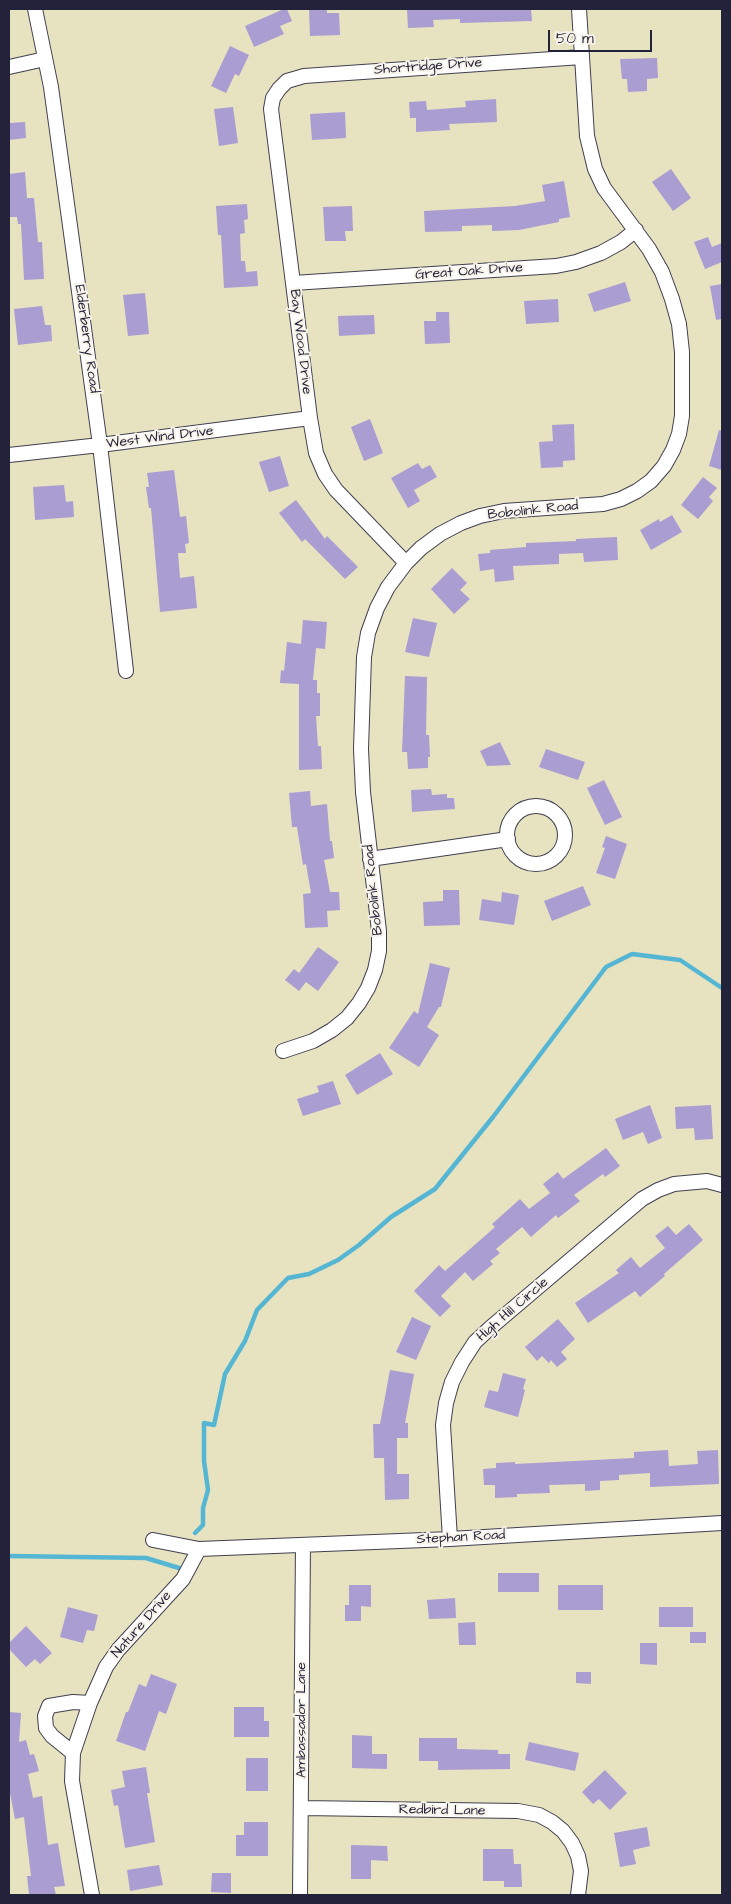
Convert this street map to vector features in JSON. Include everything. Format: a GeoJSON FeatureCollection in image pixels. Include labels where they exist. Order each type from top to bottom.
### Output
{"type":"FeatureCollection","features":[{"type":"Feature","properties":{"kind":"street","name":"Elderberry Road"},"geometry":{"type":"LineString","coordinates":[[35,9],[52,87],[100,445],[126,671]]}},
{"type":"Feature","properties":{"kind":"street","name":"Bobolink Road"},"geometry":{"type":"LineString","coordinates":[[283,1051],[313,1041],[332,1030],[353,1010],[368,988],[375,970],[379,951],[380,931],[370,859],[361,758],[364,657],[368,633],[377,608],[388,587],[406,563],[421,548],[440,534],[474,519],[504,511],[603,504],[621,499],[637,491],[651,481],[664,466],[674,450],[680,434],[682,416],[682,352],[679,324],[662,272],[636,230],[604,188],[595,169],[587,136],[579,9]]}},
{"type":"Feature","properties":{"kind":"street","name":"Shortridge Drive"},"geometry":{"type":"LineString","coordinates":[[279,89],[287,81],[304,76],[582,57]]}},
{"type":"Feature","properties":{"kind":"street"},"geometry":{"type":"LineString","coordinates":[[9,68],[45,59]]}},
{"type":"Feature","properties":{"kind":"street","name":"Bay Wood Drive"},"geometry":{"type":"LineString","coordinates":[[279,89],[273,98],[271,109],[316,453],[325,474],[336,490],[406,563]]}},
{"type":"Feature","properties":{"kind":"street","name":"Great Oak Drive"},"geometry":{"type":"LineString","coordinates":[[293,283],[556,266],[576,262],[601,253],[621,242],[636,230]]}},
{"type":"Feature","properties":{"kind":"street","name":"West Wind Drive"},"geometry":{"type":"LineString","coordinates":[[9,455],[310,418]]}},
{"type":"Feature","properties":{"kind":"street"},"geometry":{"type":"LineString","coordinates":[[534,806],[544,807],[559,817],[564,825],[564,844],[560,852],[544,863],[534,864],[516,856],[508,838],[508,829],[511,821],[517,813],[525,808],[534,806]]}},
{"type":"Feature","properties":{"kind":"street"},"geometry":{"type":"LineString","coordinates":[[370,859],[508,838]]}},
{"type":"Feature","properties":{"kind":"street","name":"High Hill Circle"},"geometry":{"type":"LineString","coordinates":[[450,1540],[443,1425],[446,1403],[452,1382],[475,1342],[642,1198],[674,1184],[692,1181],[722,1184]]}},
{"type":"Feature","properties":{"kind":"street","name":"Stephan Road"},"geometry":{"type":"LineString","coordinates":[[153,1540],[199,1549],[450,1540],[722,1523]]}},
{"type":"Feature","properties":{"kind":"street","name":"Ambassador Lane"},"geometry":{"type":"LineString","coordinates":[[300,1895],[302,1545]]}},
{"type":"Feature","properties":{"kind":"street","name":"Nature Drive"},"geometry":{"type":"LineString","coordinates":[[92,1895],[72,1781],[73,1754],[90,1703],[106,1667],[118,1650],[183,1579],[199,1549]]}},
{"type":"Feature","properties":{"kind":"street"},"geometry":{"type":"LineString","coordinates":[[73,1754],[52,1736],[46,1728],[45,1716],[49,1706],[73,1702],[90,1703]]}},
{"type":"Feature","properties":{"kind":"street","name":"Redbird Lane"},"geometry":{"type":"LineString","coordinates":[[301,1808],[525,1812],[539,1815],[563,1831],[572,1843],[578,1856],[581,1871],[578,1895]]}},
{"type":"Feature","properties":{"kind":"building"},"geometry":{"type":"Polygon","coordinates":[[[287,9],[292,21],[280,26],[284,34],[254,47],[245,26],[287,9]]]}},
{"type":"Feature","properties":{"kind":"building"},"geometry":{"type":"Polygon","coordinates":[[[309,9],[327,9],[327,13],[339,13],[340,35],[310,36],[309,9]]]}},
{"type":"Feature","properties":{"kind":"building"},"geometry":{"type":"Polygon","coordinates":[[[407,9],[531,9],[532,21],[460,23],[460,19],[433,20],[434,27],[408,28],[407,9]]]}},
{"type":"Feature","properties":{"kind":"building"},"geometry":{"type":"Polygon","coordinates":[[[230,46],[249,55],[239,76],[235,74],[226,93],[211,86],[230,46]]]}},
{"type":"Feature","properties":{"kind":"building"},"geometry":{"type":"Polygon","coordinates":[[[657,58],[658,78],[647,79],[647,91],[628,92],[627,79],[622,79],[620,59],[657,58]]]}},
{"type":"Feature","properties":{"kind":"building"},"geometry":{"type":"Polygon","coordinates":[[[496,99],[497,122],[449,124],[450,130],[416,132],[416,118],[410,118],[409,102],[426,101],[427,110],[466,107],[465,101],[496,99]]]}},
{"type":"Feature","properties":{"kind":"building"},"geometry":{"type":"Polygon","coordinates":[[[233,107],[238,143],[219,146],[214,109],[233,107]]]}},
{"type":"Feature","properties":{"kind":"building"},"geometry":{"type":"Polygon","coordinates":[[[345,112],[346,138],[312,140],[310,114],[345,112]]]}},
{"type":"Feature","properties":{"kind":"building"},"geometry":{"type":"Polygon","coordinates":[[[25,122],[26,138],[9,140],[9,123],[25,122]]]}},
{"type":"Feature","properties":{"kind":"building"},"geometry":{"type":"Polygon","coordinates":[[[671,169],[691,198],[673,211],[652,182],[671,169]]]}},
{"type":"Feature","properties":{"kind":"building"},"geometry":{"type":"Polygon","coordinates":[[[25,172],[27,198],[34,198],[38,242],[42,242],[44,279],[24,280],[21,224],[18,224],[17,217],[9,217],[9,174],[25,172]]]}},
{"type":"Feature","properties":{"kind":"building"},"geometry":{"type":"Polygon","coordinates":[[[564,181],[570,217],[559,219],[559,222],[519,230],[492,231],[492,225],[462,226],[462,231],[425,232],[424,211],[515,206],[545,201],[542,185],[564,181]]]}},
{"type":"Feature","properties":{"kind":"building"},"geometry":{"type":"Polygon","coordinates":[[[247,204],[248,219],[244,220],[245,233],[240,234],[241,261],[245,261],[246,272],[257,271],[258,286],[224,288],[221,235],[218,235],[216,206],[247,204]]]}},
{"type":"Feature","properties":{"kind":"building"},"geometry":{"type":"Polygon","coordinates":[[[352,206],[353,231],[345,231],[346,241],[325,241],[323,207],[352,206]]]}},
{"type":"Feature","properties":{"kind":"building"},"geometry":{"type":"Polygon","coordinates":[[[708,237],[712,247],[722,243],[722,262],[705,269],[694,242],[708,237]]]}},
{"type":"Feature","properties":{"kind":"building"},"geometry":{"type":"Polygon","coordinates":[[[625,282],[631,301],[594,312],[588,294],[625,282]]]}},
{"type":"Feature","properties":{"kind":"building"},"geometry":{"type":"Polygon","coordinates":[[[722,284],[722,319],[716,320],[710,286],[722,284]]]}},
{"type":"Feature","properties":{"kind":"building"},"geometry":{"type":"Polygon","coordinates":[[[145,293],[149,334],[128,336],[123,295],[145,293]]]}},
{"type":"Feature","properties":{"kind":"building"},"geometry":{"type":"Polygon","coordinates":[[[558,299],[559,322],[526,324],[524,301],[558,299]]]}},
{"type":"Feature","properties":{"kind":"building"},"geometry":{"type":"Polygon","coordinates":[[[42,306],[45,325],[51,325],[52,341],[18,345],[14,309],[42,306]]]}},
{"type":"Feature","properties":{"kind":"building"},"geometry":{"type":"Polygon","coordinates":[[[436,312],[449,312],[450,343],[425,344],[424,321],[436,321],[436,312]]]}},
{"type":"Feature","properties":{"kind":"building"},"geometry":{"type":"Polygon","coordinates":[[[374,315],[375,334],[339,336],[338,316],[374,315]]]}},
{"type":"Feature","properties":{"kind":"building"},"geometry":{"type":"Polygon","coordinates":[[[370,419],[383,453],[364,461],[351,427],[370,419]]]}},
{"type":"Feature","properties":{"kind":"building"},"geometry":{"type":"Polygon","coordinates":[[[574,424],[575,460],[563,461],[563,467],[541,468],[539,442],[553,441],[552,425],[574,424]]]}},
{"type":"Feature","properties":{"kind":"building"},"geometry":{"type":"Polygon","coordinates":[[[719,430],[722,431],[722,470],[709,466],[719,430]]]}},
{"type":"Feature","properties":{"kind":"building"},"geometry":{"type":"Polygon","coordinates":[[[280,456],[289,486],[269,492],[259,462],[280,456]]]}},
{"type":"Feature","properties":{"kind":"building"},"geometry":{"type":"Polygon","coordinates":[[[418,463],[422,469],[430,465],[437,477],[414,490],[420,501],[408,508],[391,478],[418,463]]]}},
{"type":"Feature","properties":{"kind":"building"},"geometry":{"type":"Polygon","coordinates":[[[174,470],[180,517],[186,516],[189,543],[185,544],[186,553],[178,553],[180,578],[194,576],[197,608],[160,612],[151,508],[149,508],[146,487],[149,487],[147,473],[174,470]]]}},
{"type":"Feature","properties":{"kind":"building"},"geometry":{"type":"Polygon","coordinates":[[[703,477],[717,488],[709,497],[713,501],[698,519],[681,505],[703,477]]]}},
{"type":"Feature","properties":{"kind":"building"},"geometry":{"type":"Polygon","coordinates":[[[64,485],[66,502],[73,501],[74,517],[35,520],[33,487],[64,485]]]}},
{"type":"Feature","properties":{"kind":"building"},"geometry":{"type":"Polygon","coordinates":[[[296,500],[325,539],[327,536],[358,567],[345,579],[305,539],[302,542],[279,513],[296,500]]]}},
{"type":"Feature","properties":{"kind":"building"},"geometry":{"type":"Polygon","coordinates":[[[672,515],[682,532],[651,550],[640,530],[659,519],[660,522],[672,515]]]}},
{"type":"Feature","properties":{"kind":"building"},"geometry":{"type":"Polygon","coordinates":[[[617,537],[618,560],[584,562],[583,553],[559,554],[559,564],[513,566],[514,580],[495,582],[494,569],[480,571],[478,554],[490,553],[490,550],[526,547],[526,543],[617,537]]]}},
{"type":"Feature","properties":{"kind":"building"},"geometry":{"type":"Polygon","coordinates":[[[452,568],[467,583],[460,590],[470,599],[454,614],[431,589],[452,568]]]}},
{"type":"Feature","properties":{"kind":"building"},"geometry":{"type":"Polygon","coordinates":[[[413,618],[437,623],[429,657],[405,652],[413,618]]]}},
{"type":"Feature","properties":{"kind":"building"},"geometry":{"type":"Polygon","coordinates":[[[303,620],[327,622],[325,649],[316,648],[313,680],[317,680],[317,693],[320,693],[320,716],[316,716],[318,746],[321,746],[322,769],[299,770],[299,684],[280,683],[281,670],[284,671],[287,642],[301,644],[303,620]]]}},
{"type":"Feature","properties":{"kind":"building"},"geometry":{"type":"Polygon","coordinates":[[[405,676],[427,677],[426,735],[429,735],[430,757],[428,757],[428,768],[408,769],[407,752],[402,752],[405,676]]]}},
{"type":"Feature","properties":{"kind":"building"},"geometry":{"type":"Polygon","coordinates":[[[500,742],[511,765],[487,766],[480,751],[500,742]]]}},
{"type":"Feature","properties":{"kind":"building"},"geometry":{"type":"Polygon","coordinates":[[[546,749],[585,762],[578,780],[539,767],[546,749]]]}},
{"type":"Feature","properties":{"kind":"building"},"geometry":{"type":"Polygon","coordinates":[[[604,780],[622,817],[605,825],[587,788],[604,780]]]}},
{"type":"Feature","properties":{"kind":"building"},"geometry":{"type":"Polygon","coordinates":[[[431,789],[432,795],[447,794],[447,798],[454,798],[455,809],[412,812],[411,790],[431,789]]]}},
{"type":"Feature","properties":{"kind":"building"},"geometry":{"type":"Polygon","coordinates":[[[310,791],[311,806],[327,804],[330,841],[332,841],[334,858],[324,860],[330,892],[339,892],[340,910],[327,911],[328,927],[305,928],[303,894],[311,893],[306,864],[303,865],[297,827],[292,827],[289,793],[310,791]]]}},
{"type":"Feature","properties":{"kind":"building"},"geometry":{"type":"Polygon","coordinates":[[[606,836],[627,844],[615,879],[596,873],[605,848],[602,847],[606,836]]]}},
{"type":"Feature","properties":{"kind":"building"},"geometry":{"type":"Polygon","coordinates":[[[583,886],[591,905],[552,921],[544,901],[583,886]]]}},
{"type":"Feature","properties":{"kind":"building"},"geometry":{"type":"Polygon","coordinates":[[[443,890],[459,890],[460,925],[424,926],[423,902],[443,901],[443,890]]]}},
{"type":"Feature","properties":{"kind":"building"},"geometry":{"type":"Polygon","coordinates":[[[502,892],[519,895],[514,925],[479,920],[482,899],[501,902],[502,892]]]}},
{"type":"Feature","properties":{"kind":"building"},"geometry":{"type":"Polygon","coordinates":[[[318,947],[339,962],[318,991],[306,982],[299,991],[285,980],[294,969],[299,973],[318,947]]]}},
{"type":"Feature","properties":{"kind":"building"},"geometry":{"type":"Polygon","coordinates":[[[430,963],[450,968],[441,1007],[439,1007],[427,1027],[439,1035],[419,1067],[389,1048],[414,1011],[418,1014],[430,963]]]}},
{"type":"Feature","properties":{"kind":"building"},"geometry":{"type":"Polygon","coordinates":[[[380,1053],[393,1074],[357,1095],[345,1075],[380,1053]]]}},
{"type":"Feature","properties":{"kind":"building"},"geometry":{"type":"Polygon","coordinates":[[[333,1081],[341,1104],[303,1116],[297,1099],[319,1092],[317,1086],[333,1081]]]}},
{"type":"Feature","properties":{"kind":"building"},"geometry":{"type":"Polygon","coordinates":[[[650,1105],[662,1138],[648,1144],[643,1132],[623,1140],[615,1119],[650,1105]]]}},
{"type":"Feature","properties":{"kind":"building"},"geometry":{"type":"Polygon","coordinates":[[[711,1105],[713,1139],[695,1140],[694,1128],[676,1129],[675,1107],[711,1105]]]}},
{"type":"Feature","properties":{"kind":"building"},"geometry":{"type":"Polygon","coordinates":[[[606,1148],[620,1166],[605,1177],[603,1174],[574,1195],[580,1201],[558,1218],[556,1215],[531,1237],[522,1227],[496,1249],[500,1253],[490,1261],[493,1264],[473,1281],[465,1272],[441,1296],[451,1306],[440,1317],[414,1291],[439,1265],[445,1271],[495,1227],[492,1224],[520,1199],[529,1209],[550,1193],[543,1184],[558,1172],[563,1179],[606,1148]]]}},
{"type":"Feature","properties":{"kind":"building"},"geometry":{"type":"Polygon","coordinates":[[[689,1224],[703,1240],[640,1297],[635,1291],[588,1323],[575,1303],[619,1273],[616,1270],[631,1257],[640,1268],[665,1248],[655,1236],[668,1226],[676,1235],[689,1224]]]}},
{"type":"Feature","properties":{"kind":"building"},"geometry":{"type":"Polygon","coordinates":[[[412,1317],[431,1326],[416,1360],[396,1352],[412,1317]]]}},
{"type":"Feature","properties":{"kind":"building"},"geometry":{"type":"Polygon","coordinates":[[[558,1319],[575,1339],[561,1352],[567,1359],[557,1367],[551,1360],[549,1363],[542,1356],[537,1361],[525,1347],[558,1319]]]}},
{"type":"Feature","properties":{"kind":"building"},"geometry":{"type":"Polygon","coordinates":[[[390,1370],[414,1374],[405,1423],[408,1423],[408,1438],[397,1438],[397,1474],[409,1474],[409,1499],[385,1500],[384,1458],[374,1458],[373,1424],[380,1424],[390,1370]]]}},
{"type":"Feature","properties":{"kind":"building"},"geometry":{"type":"Polygon","coordinates":[[[503,1373],[526,1379],[518,1417],[484,1407],[489,1390],[498,1392],[503,1373]]]}},
{"type":"Feature","properties":{"kind":"building"},"geometry":{"type":"Polygon","coordinates":[[[668,1450],[669,1466],[698,1464],[697,1451],[718,1450],[719,1484],[650,1487],[650,1473],[619,1475],[619,1480],[600,1481],[600,1490],[585,1491],[585,1484],[549,1485],[550,1493],[517,1494],[517,1497],[495,1498],[495,1485],[484,1485],[483,1469],[496,1468],[496,1463],[515,1462],[515,1464],[634,1458],[634,1452],[668,1450]]]}},
{"type":"Feature","properties":{"kind":"building"},"geometry":{"type":"Polygon","coordinates":[[[498,1573],[539,1573],[539,1592],[498,1592],[498,1573]]]}},
{"type":"Feature","properties":{"kind":"building"},"geometry":{"type":"Polygon","coordinates":[[[349,1585],[371,1585],[371,1607],[361,1606],[361,1621],[345,1621],[345,1605],[349,1605],[349,1585]]]}},
{"type":"Feature","properties":{"kind":"building"},"geometry":{"type":"Polygon","coordinates":[[[558,1585],[603,1585],[603,1610],[558,1610],[558,1585]]]}},
{"type":"Feature","properties":{"kind":"building"},"geometry":{"type":"Polygon","coordinates":[[[455,1598],[456,1618],[429,1619],[427,1600],[455,1598]]]}},
{"type":"Feature","properties":{"kind":"building"},"geometry":{"type":"Polygon","coordinates":[[[68,1607],[98,1615],[94,1631],[87,1630],[83,1643],[60,1637],[68,1607]]]}},
{"type":"Feature","properties":{"kind":"building"},"geometry":{"type":"Polygon","coordinates":[[[659,1607],[693,1607],[693,1627],[659,1627],[659,1607]]]}},
{"type":"Feature","properties":{"kind":"building"},"geometry":{"type":"Polygon","coordinates":[[[475,1622],[476,1645],[459,1645],[458,1623],[475,1622]]]}},
{"type":"Feature","properties":{"kind":"building"},"geometry":{"type":"Polygon","coordinates":[[[26,1626],[52,1653],[40,1664],[35,1659],[26,1667],[9,1649],[9,1643],[26,1626]]]}},
{"type":"Feature","properties":{"kind":"building"},"geometry":{"type":"Polygon","coordinates":[[[690,1632],[706,1632],[706,1643],[690,1643],[690,1632]]]}},
{"type":"Feature","properties":{"kind":"building"},"geometry":{"type":"Polygon","coordinates":[[[640,1643],[657,1643],[657,1665],[640,1664],[640,1643]]]}},
{"type":"Feature","properties":{"kind":"building"},"geometry":{"type":"Polygon","coordinates":[[[576,1672],[591,1672],[591,1684],[576,1683],[576,1672]]]}},
{"type":"Feature","properties":{"kind":"building"},"geometry":{"type":"Polygon","coordinates":[[[151,1674],[177,1684],[166,1714],[159,1711],[145,1751],[116,1741],[126,1712],[128,1712],[139,1684],[146,1687],[151,1674]]]}},
{"type":"Feature","properties":{"kind":"building"},"geometry":{"type":"Polygon","coordinates":[[[234,1707],[264,1707],[264,1721],[269,1721],[269,1737],[234,1737],[234,1707]]]}},
{"type":"Feature","properties":{"kind":"building"},"geometry":{"type":"Polygon","coordinates":[[[9,1712],[21,1713],[19,1742],[26,1740],[30,1755],[34,1754],[39,1771],[28,1774],[33,1798],[42,1796],[48,1845],[58,1843],[65,1886],[54,1887],[56,1895],[29,1895],[27,1876],[31,1876],[24,1817],[15,1819],[9,1788],[9,1712]]]}},
{"type":"Feature","properties":{"kind":"building"},"geometry":{"type":"Polygon","coordinates":[[[352,1735],[372,1736],[372,1754],[387,1754],[387,1769],[352,1768],[352,1735]]]}},
{"type":"Feature","properties":{"kind":"building"},"geometry":{"type":"Polygon","coordinates":[[[419,1738],[457,1738],[457,1749],[498,1750],[498,1754],[510,1754],[510,1769],[438,1770],[438,1761],[419,1761],[419,1738]]]}},
{"type":"Feature","properties":{"kind":"building"},"geometry":{"type":"Polygon","coordinates":[[[529,1742],[579,1753],[575,1771],[525,1760],[529,1742]]]}},
{"type":"Feature","properties":{"kind":"building"},"geometry":{"type":"Polygon","coordinates":[[[246,1758],[268,1758],[268,1791],[246,1791],[246,1758]]]}},
{"type":"Feature","properties":{"kind":"building"},"geometry":{"type":"Polygon","coordinates":[[[146,1767],[150,1793],[147,1793],[155,1842],[125,1848],[118,1805],[114,1806],[111,1790],[125,1787],[122,1771],[146,1767]]]}},
{"type":"Feature","properties":{"kind":"building"},"geometry":{"type":"Polygon","coordinates":[[[605,1770],[627,1793],[610,1810],[599,1799],[593,1804],[582,1792],[605,1770]]]}},
{"type":"Feature","properties":{"kind":"building"},"geometry":{"type":"Polygon","coordinates":[[[244,1822],[268,1822],[268,1856],[236,1856],[236,1835],[244,1835],[244,1822]]]}},
{"type":"Feature","properties":{"kind":"building"},"geometry":{"type":"Polygon","coordinates":[[[647,1827],[650,1846],[633,1850],[636,1864],[620,1867],[614,1833],[647,1827]]]}},
{"type":"Feature","properties":{"kind":"building"},"geometry":{"type":"Polygon","coordinates":[[[351,1845],[387,1846],[388,1861],[371,1860],[371,1879],[351,1879],[351,1845]]]}},
{"type":"Feature","properties":{"kind":"building"},"geometry":{"type":"Polygon","coordinates":[[[483,1849],[513,1849],[514,1864],[521,1864],[522,1887],[504,1887],[504,1881],[483,1881],[483,1849]]]}},
{"type":"Feature","properties":{"kind":"building"},"geometry":{"type":"Polygon","coordinates":[[[159,1865],[163,1885],[130,1891],[127,1870],[159,1865]]]}},
{"type":"Feature","properties":{"kind":"building"},"geometry":{"type":"Polygon","coordinates":[[[212,1873],[231,1873],[231,1893],[211,1892],[212,1873]]]}},
{"type":"Feature","properties":{"kind":"waterway"},"geometry":{"type":"LineString","coordinates":[[195,1533],[203,1525],[203,1508],[208,1490],[204,1461],[204,1423],[214,1425],[225,1374],[245,1341],[257,1310],[288,1278],[309,1274],[338,1260],[359,1245],[391,1217],[435,1189],[493,1117],[606,967],[632,954],[680,960],[722,988]]}},
{"type":"Feature","properties":{"kind":"waterway"},"geometry":{"type":"LineString","coordinates":[[9,1556],[146,1558],[179,1568]]}}]}
